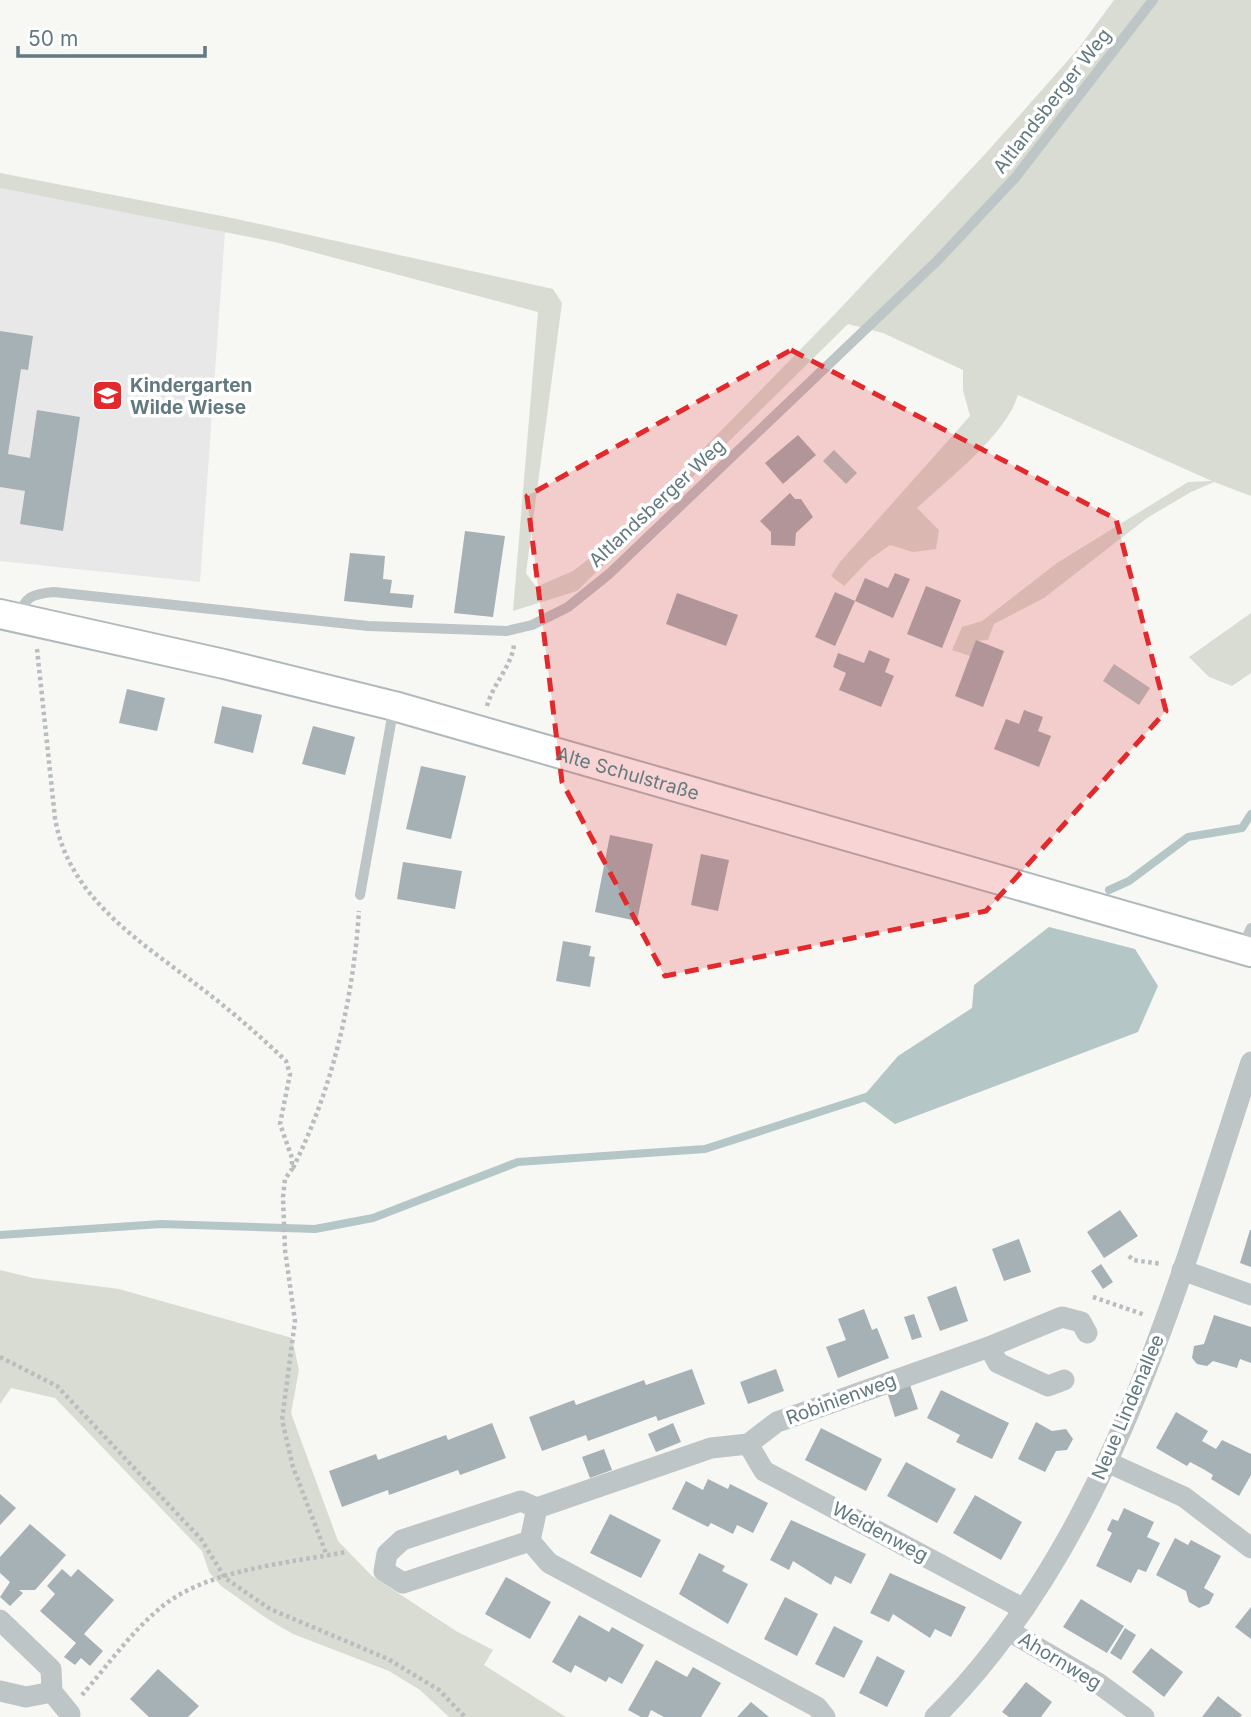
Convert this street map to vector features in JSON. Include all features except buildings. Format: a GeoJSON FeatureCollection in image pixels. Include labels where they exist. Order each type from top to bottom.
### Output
{"type":"FeatureCollection","features":[{"type":"Feature","properties":{"kind":"street","name":"Alte Schulstraße"},"geometry":{"type":"LineString","coordinates":[[18,623],[394,706],[1248,943]]}},
{"type":"Feature","properties":{"kind":"street","name":"Neue Lindenallee"},"geometry":{"type":"LineString","coordinates":[[935,1717],[1009,1631],[1024,1609],[1107,1462],[1182,1270],[1251,1062]]}},
{"type":"Feature","properties":{"kind":"street"},"geometry":{"type":"LineString","coordinates":[[1182,1270],[1251,1295]]}},
{"type":"Feature","properties":{"kind":"street","name":"Robinienweg"},"geometry":{"type":"LineString","coordinates":[[748,1444],[777,1422],[989,1347],[1062,1317],[1081,1322],[1087,1333]]}},
{"type":"Feature","properties":{"kind":"street"},"geometry":{"type":"LineString","coordinates":[[989,1347],[998,1363],[1048,1386],[1064,1380]]}},
{"type":"Feature","properties":{"kind":"street"},"geometry":{"type":"LineString","coordinates":[[530,1541],[403,1583],[384,1571],[387,1554],[402,1540],[520,1501],[537,1508],[711,1448],[748,1444]]}},
{"type":"Feature","properties":{"kind":"street","name":"Weidenweg"},"geometry":{"type":"LineString","coordinates":[[748,1444],[764,1471],[1024,1609]]}},
{"type":"Feature","properties":{"kind":"street"},"geometry":{"type":"LineString","coordinates":[[1107,1462],[1184,1497],[1226,1526],[1251,1548]]}},
{"type":"Feature","properties":{"kind":"street"},"geometry":{"type":"LineString","coordinates":[[530,1541],[537,1508]]}},
{"type":"Feature","properties":{"kind":"street"},"geometry":{"type":"LineString","coordinates":[[530,1541],[549,1563],[817,1707],[825,1717]]}},
{"type":"Feature","properties":{"kind":"street"},"geometry":{"type":"LineString","coordinates":[[0,1620],[51,1669],[52,1692],[72,1716]]}},
{"type":"Feature","properties":{"kind":"street","name":"Ahornweg"},"geometry":{"type":"LineString","coordinates":[[1009,1631],[1098,1683],[1144,1717]]}},
{"type":"Feature","properties":{"kind":"street"},"geometry":{"type":"LineString","coordinates":[[0,1691],[26,1697],[52,1692]]}},
{"type":"Feature","properties":{"kind":"lane","name":"Altlandsberger Weg"},"geometry":{"type":"LineString","coordinates":[[18,623],[23,601],[32,594],[54,592],[368,626],[516,629],[546,619],[568,607],[609,574],[937,261],[1015,178],[1153,0]]}},
{"type":"Feature","properties":{"kind":"lane"},"geometry":{"type":"LineString","coordinates":[[360,895],[394,706]]}},
{"type":"Feature","properties":{"kind":"path"},"geometry":{"type":"LineString","coordinates":[[18,623],[59,841],[68,861],[88,892],[134,940],[218,1001],[286,1061],[290,1074],[280,1124],[292,1158],[292,1168]]}},
{"type":"Feature","properties":{"kind":"path"},"geometry":{"type":"LineString","coordinates":[[481,731],[491,692],[513,653],[516,629]]}},
{"type":"Feature","properties":{"kind":"path"},"geometry":{"type":"LineString","coordinates":[[327,1556],[293,1467],[282,1420],[295,1321],[285,1250],[283,1197],[285,1178],[307,1139],[331,1075],[344,1023],[356,949],[360,895]]}},
{"type":"Feature","properties":{"kind":"path"},"geometry":{"type":"LineString","coordinates":[[1129,1256],[1133,1260],[1156,1262]]}},
{"type":"Feature","properties":{"kind":"path"},"geometry":{"type":"LineString","coordinates":[[1093,1297],[1146,1315]]}},
{"type":"Feature","properties":{"kind":"path"},"geometry":{"type":"LineString","coordinates":[[0,1357],[57,1386],[201,1538],[225,1578],[270,1609],[388,1659],[439,1690],[465,1717]]}},
{"type":"Feature","properties":{"kind":"path"},"geometry":{"type":"LineString","coordinates":[[72,1716],[76,1701],[152,1618],[177,1595],[225,1578],[346,1552]]}},
{"type":"Feature","properties":{"kind":"highlighted area"},"geometry":{"type":"Polygon","coordinates":[[[791,350],[1116,519],[1166,711],[986,911],[665,976],[562,782],[527,496],[791,350]]]}},
{"type":"Feature","properties":{"kind":"shaded area"},"geometry":{"type":"Polygon","coordinates":[[[1114,0],[1251,0],[1251,496],[1214,482],[1191,492],[1147,518],[1044,598],[994,624],[988,640],[976,641],[970,656],[952,650],[962,627],[982,621],[1057,563],[1188,482],[1212,481],[1018,395],[1002,425],[989,441],[917,508],[939,530],[936,549],[913,552],[890,545],[869,560],[844,586],[831,576],[840,562],[970,416],[963,390],[963,370],[883,333],[848,324],[577,591],[513,611],[538,312],[275,242],[0,188],[0,173],[232,218],[553,289],[562,303],[526,573],[536,587],[573,571],[617,537],[836,313],[987,152],[1078,49],[1114,0]]]}},
{"type":"Feature","properties":{"kind":"shaded area","name":"Kindergarten Wilde Wiese"},"geometry":{"type":"Polygon","coordinates":[[[0,188],[225,232],[200,582],[0,561],[0,188]]]}},
{"type":"Feature","properties":{"kind":"shaded area"},"geometry":{"type":"Polygon","coordinates":[[[834,450],[857,473],[846,484],[823,461],[834,450]]]}},
{"type":"Feature","properties":{"kind":"shaded area"},"geometry":{"type":"Polygon","coordinates":[[[1251,613],[1251,673],[1232,686],[1209,677],[1189,657],[1251,613]]]}},
{"type":"Feature","properties":{"kind":"shaded area"},"geometry":{"type":"Polygon","coordinates":[[[1114,664],[1150,688],[1139,705],[1103,681],[1114,664]]]}},
{"type":"Feature","properties":{"kind":"shaded area"},"geometry":{"type":"Polygon","coordinates":[[[1049,927],[1135,949],[1158,986],[1138,1032],[895,1124],[861,1099],[898,1056],[972,1008],[974,985],[1049,927]]]}},
{"type":"Feature","properties":{"kind":"shaded area"},"geometry":{"type":"Polygon","coordinates":[[[0,1270],[33,1278],[119,1289],[292,1338],[299,1370],[291,1413],[338,1541],[372,1576],[456,1631],[493,1650],[484,1665],[566,1717],[449,1717],[420,1690],[389,1671],[293,1634],[221,1586],[209,1572],[202,1551],[55,1398],[11,1388],[0,1404],[0,1270]]]}},
{"type":"Feature","properties":{"kind":"waterway"},"geometry":{"type":"LineString","coordinates":[[1109,890],[1129,881],[1188,837],[1242,828],[1251,814]]}},
{"type":"Feature","properties":{"kind":"waterway"},"geometry":{"type":"LineString","coordinates":[[0,1235],[161,1224],[315,1229],[373,1218],[518,1162],[705,1149],[869,1096]]}},
{"type":"Feature","properties":{"kind":"place","name":"Kindergarten Wilde Wiese"},"geometry":{"type":"Point","coordinates":[107,396]}}]}
